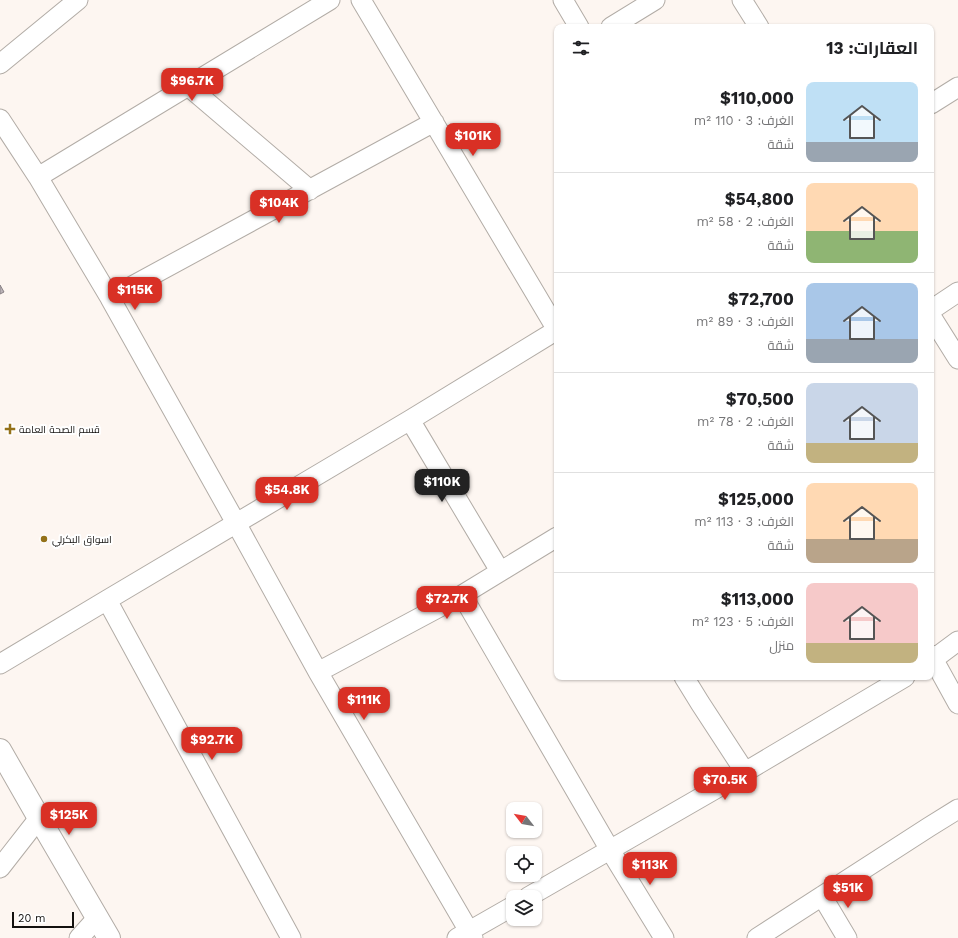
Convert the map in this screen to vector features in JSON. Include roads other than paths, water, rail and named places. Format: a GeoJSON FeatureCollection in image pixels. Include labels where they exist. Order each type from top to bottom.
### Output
{"type":"FeatureCollection","features":[{"type":"Feature","properties":{"kind":"street"},"geometry":{"type":"LineString","coordinates":[[0,64],[78,0]]}},
{"type":"Feature","properties":{"kind":"street"},"geometry":{"type":"LineString","coordinates":[[38,177],[330,0]]}},
{"type":"Feature","properties":{"kind":"street"},"geometry":{"type":"LineString","coordinates":[[361,0],[554,325]]}},
{"type":"Feature","properties":{"kind":"street"},"geometry":{"type":"LineString","coordinates":[[564,0],[577,24]]}},
{"type":"Feature","properties":{"kind":"street"},"geometry":{"type":"LineString","coordinates":[[616,24],[655,0]]}},
{"type":"Feature","properties":{"kind":"street"},"geometry":{"type":"LineString","coordinates":[[742,0],[757,24]]}},
{"type":"Feature","properties":{"kind":"street"},"geometry":{"type":"LineString","coordinates":[[188,86],[310,190]]}},
{"type":"Feature","properties":{"kind":"street"},"geometry":{"type":"LineString","coordinates":[[934,102],[958,87]]}},
{"type":"Feature","properties":{"kind":"street"},"geometry":{"type":"LineString","coordinates":[[0,119],[38,177],[110,298],[467,936],[506,911]]}},
{"type":"Feature","properties":{"kind":"street"},"geometry":{"type":"LineString","coordinates":[[110,298],[434,122]]}},
{"type":"Feature","properties":{"kind":"street"},"geometry":{"type":"LineString","coordinates":[[934,308],[958,292]]}},
{"type":"Feature","properties":{"kind":"street"},"geometry":{"type":"LineString","coordinates":[[934,321],[958,359]]}},
{"type":"Feature","properties":{"kind":"street"},"geometry":{"type":"LineString","coordinates":[[0,664],[410,420],[554,332]]}},
{"type":"Feature","properties":{"kind":"street"},"geometry":{"type":"LineString","coordinates":[[410,420],[500,571]]}},
{"type":"Feature","properties":{"kind":"street"},"geometry":{"type":"LineString","coordinates":[[318,672],[462,595],[554,539]]}},
{"type":"Feature","properties":{"kind":"street"},"geometry":{"type":"LineString","coordinates":[[462,595],[610,850],[664,938]]}},
{"type":"Feature","properties":{"kind":"street"},"geometry":{"type":"LineString","coordinates":[[107,600],[291,938]]}},
{"type":"Feature","properties":{"kind":"street"},"geometry":{"type":"LineString","coordinates":[[934,658],[958,641]]}},
{"type":"Feature","properties":{"kind":"street"},"geometry":{"type":"LineString","coordinates":[[934,662],[958,704]]}},
{"type":"Feature","properties":{"kind":"street"},"geometry":{"type":"LineString","coordinates":[[686,680],[745,772]]}},
{"type":"Feature","properties":{"kind":"street"},"geometry":{"type":"LineString","coordinates":[[540,890],[745,772],[900,680]]}},
{"type":"Feature","properties":{"kind":"street"},"geometry":{"type":"LineString","coordinates":[[0,750],[109,938]]}},
{"type":"Feature","properties":{"kind":"street"},"geometry":{"type":"LineString","coordinates":[[757,938],[958,809]]}},
{"type":"Feature","properties":{"kind":"street"},"geometry":{"type":"LineString","coordinates":[[0,868],[39,818]]}},
{"type":"Feature","properties":{"kind":"street"},"geometry":{"type":"LineString","coordinates":[[822,896],[847,938]]}},
{"type":"Feature","properties":{"kind":"street"},"geometry":{"type":"LineString","coordinates":[[80,938],[97,918]]}},
{"type":"Feature","properties":{"kind":"place","name":"قسم الصحة العامة"},"geometry":{"type":"Point","coordinates":[10,429]}},
{"type":"Feature","properties":{"kind":"place","name":"اسواق البكرلي"},"geometry":{"type":"Point","coordinates":[44,539]}}]}
